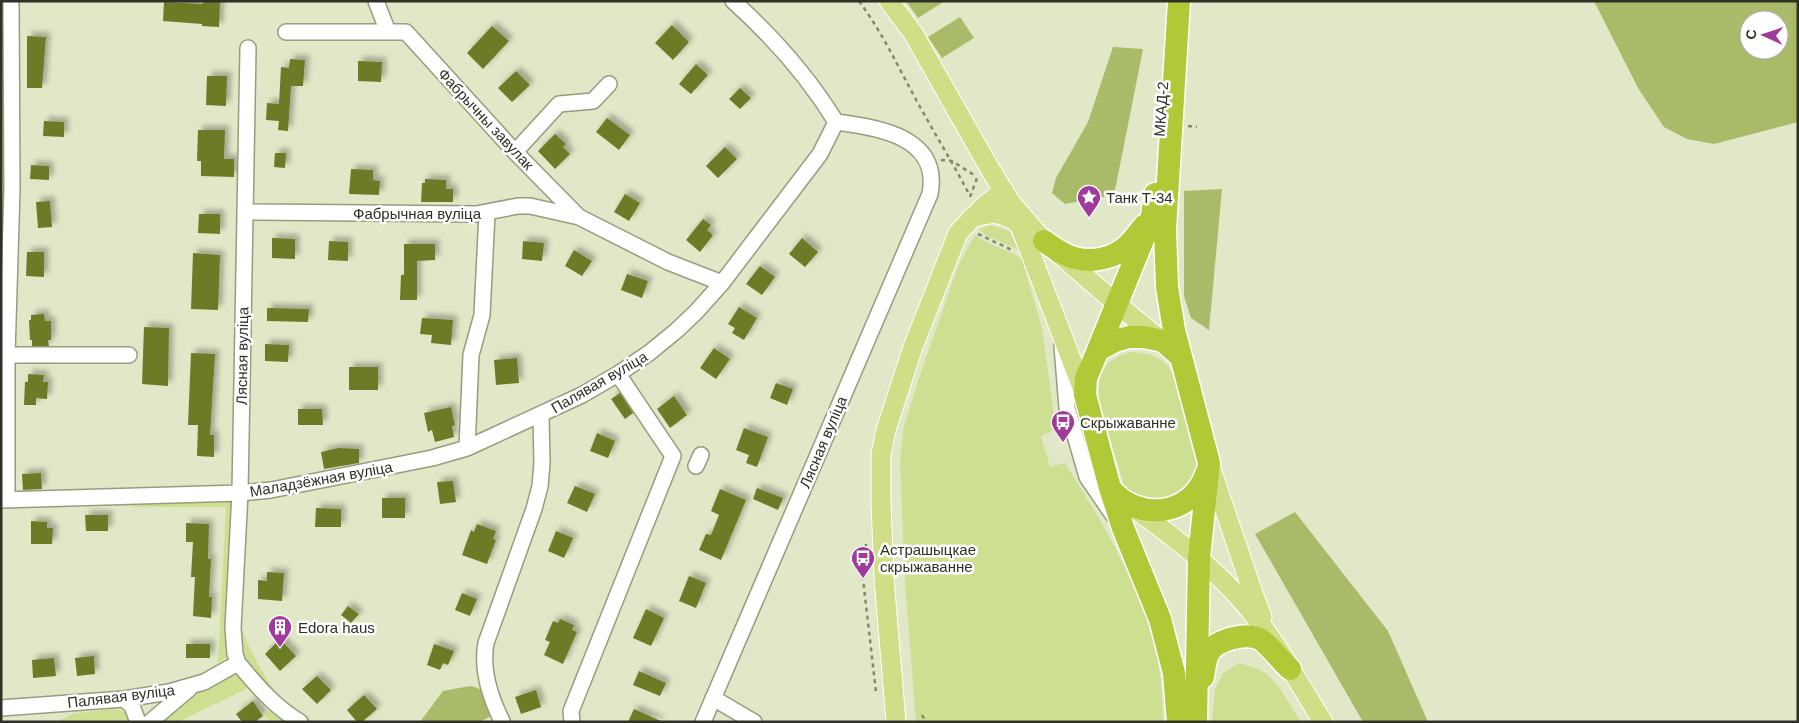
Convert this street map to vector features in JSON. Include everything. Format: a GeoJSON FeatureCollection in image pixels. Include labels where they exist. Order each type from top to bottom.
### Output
{"type":"FeatureCollection","features":[{"type":"Feature","properties":{"kind":"highway","name":"МКАД-2"},"geometry":{"type":"LineString","coordinates":[[1098,350],[1118,306],[1152,216],[1157,172],[1169,1]]}},
{"type":"Feature","properties":{"kind":"highway"},"geometry":{"type":"LineString","coordinates":[[1179,1],[1168,155],[1165,229],[1168,286],[1180,356],[1209,463],[1199,557],[1187,718]]}},
{"type":"Feature","properties":{"kind":"highway"},"geometry":{"type":"LineString","coordinates":[[1044,242],[1074,258],[1091,260],[1110,257],[1128,246],[1152,216]]}},
{"type":"Feature","properties":{"kind":"highway"},"geometry":{"type":"LineString","coordinates":[[1180,356],[1163,341],[1144,337],[1130,337],[1115,341],[1098,350],[1086,378],[1085,395],[1118,495],[1123,528],[1160,618],[1187,718]]}},
{"type":"Feature","properties":{"kind":"highway"},"geometry":{"type":"LineString","coordinates":[[1118,495],[1145,511],[1168,510],[1187,501],[1197,490],[1202,484],[1209,463]]}},
{"type":"Feature","properties":{"kind":"highway"},"geometry":{"type":"LineString","coordinates":[[1187,718],[1208,653],[1217,644],[1234,638],[1260,639],[1290,669]]}},
{"type":"Feature","properties":{"kind":"main road"},"geometry":{"type":"LineString","coordinates":[[888,1],[913,33],[1007,197],[1060,327],[1085,395]]}},
{"type":"Feature","properties":{"kind":"main road"},"geometry":{"type":"LineString","coordinates":[[896,722],[884,578],[881,503],[881,454],[886,430],[913,347],[958,233],[970,220],[1007,197]]}},
{"type":"Feature","properties":{"kind":"main road"},"geometry":{"type":"LineString","coordinates":[[1007,197],[1044,242],[1118,306],[1163,341]]}},
{"type":"Feature","properties":{"kind":"main road"},"geometry":{"type":"LineString","coordinates":[[970,220],[990,213],[1010,217],[1019,224]]}},
{"type":"Feature","properties":{"kind":"main road"},"geometry":{"type":"LineString","coordinates":[[1209,463],[1252,593],[1272,641]]}},
{"type":"Feature","properties":{"kind":"main road"},"geometry":{"type":"LineString","coordinates":[[1118,495],[1199,557],[1236,594],[1272,641],[1323,722]]}},
{"type":"Feature","properties":{"kind":"street"},"geometry":{"type":"LineString","coordinates":[[4,500],[6,189],[11,1]]}},
{"type":"Feature","properties":{"kind":"street"},"geometry":{"type":"LineString","coordinates":[[376,1],[388,32]]}},
{"type":"Feature","properties":{"kind":"street"},"geometry":{"type":"LineString","coordinates":[[733,1],[749,15],[791,61],[825,104],[836,122],[880,128],[897,135],[910,142],[927,160]]}},
{"type":"Feature","properties":{"kind":"street","name":"Фабрычны завулак"},"geometry":{"type":"LineString","coordinates":[[286,32],[406,32],[516,152],[579,217]]}},
{"type":"Feature","properties":{"kind":"street","name":"Лясная вуліца"},"geometry":{"type":"LineString","coordinates":[[238,663],[235,654],[234,628],[240,493],[248,48]]}},
{"type":"Feature","properties":{"kind":"street"},"geometry":{"type":"LineString","coordinates":[[516,152],[559,104],[593,101],[609,84]]}},
{"type":"Feature","properties":{"kind":"street","name":"Палявая вуліца"},"geometry":{"type":"LineString","coordinates":[[501,721],[493,704],[484,654],[486,643],[534,510],[540,486],[542,464],[541,415],[582,395],[618,374],[649,353],[696,312],[722,283],[820,154],[836,122]]}},
{"type":"Feature","properties":{"kind":"street","name":"Лясная вуліца"},"geometry":{"type":"LineString","coordinates":[[703,722],[930,194],[932,177],[927,160]]}},
{"type":"Feature","properties":{"kind":"street","name":"Фабрычная вуліца"},"geometry":{"type":"LineString","coordinates":[[245,212],[487,213],[518,206],[530,206],[579,217],[668,262],[722,283]]}},
{"type":"Feature","properties":{"kind":"street"},"geometry":{"type":"LineString","coordinates":[[467,448],[471,355],[482,315],[487,213]]}},
{"type":"Feature","properties":{"kind":"street"},"geometry":{"type":"LineString","coordinates":[[1060,327],[1068,408],[1087,477],[1123,528]]}},
{"type":"Feature","properties":{"kind":"street"},"geometry":{"type":"LineString","coordinates":[[4,355],[128,355]]}},
{"type":"Feature","properties":{"kind":"street"},"geometry":{"type":"LineString","coordinates":[[572,722],[570,711],[673,456],[618,374]]}},
{"type":"Feature","properties":{"kind":"street","name":"Маладзёжная вуліца"},"geometry":{"type":"LineString","coordinates":[[4,500],[240,493],[271,490],[432,458],[467,448],[541,415]]}},
{"type":"Feature","properties":{"kind":"street"},"geometry":{"type":"LineString","coordinates":[[238,663],[265,694],[287,714],[300,722]]}},
{"type":"Feature","properties":{"kind":"street","name":"Палявая вуліца"},"geometry":{"type":"LineString","coordinates":[[1,708],[124,699],[169,692],[204,682],[238,663]]}},
{"type":"Feature","properties":{"kind":"street"},"geometry":{"type":"LineString","coordinates":[[159,719],[192,686]]}},
{"type":"Feature","properties":{"kind":"street"},"geometry":{"type":"LineString","coordinates":[[714,698],[754,722]]}},
{"type":"Feature","properties":{"kind":"street"},"geometry":{"type":"LineString","coordinates":[[124,699],[132,706],[138,722]]}},
{"type":"Feature","properties":{"kind":"path"},"geometry":{"type":"LineString","coordinates":[[859,1],[888,44],[919,105],[970,196]]}},
{"type":"Feature","properties":{"kind":"path"},"geometry":{"type":"LineString","coordinates":[[927,160],[952,161],[977,177]]}},
{"type":"Feature","properties":{"kind":"path"},"geometry":{"type":"LineString","coordinates":[[970,220],[976,233],[1020,254]]}},
{"type":"Feature","properties":{"kind":"path"},"geometry":{"type":"LineString","coordinates":[[863,579],[877,698]]}},
{"type":"Feature","properties":{"kind":"path"},"geometry":{"type":"LineString","coordinates":[[922,715],[926,722]]}},
{"type":"Feature","properties":{"kind":"green space"},"geometry":{"type":"Polygon","coordinates":[[[906,1],[945,1],[918,18],[906,1]]]}},
{"type":"Feature","properties":{"kind":"green space"},"geometry":{"type":"Polygon","coordinates":[[[1594,1],[1798,1],[1798,122],[1714,144],[1687,139],[1664,127],[1638,88],[1594,1]]]}},
{"type":"Feature","properties":{"kind":"green space"},"geometry":{"type":"Polygon","coordinates":[[[960,17],[974,38],[942,58],[928,37],[960,17]]]}},
{"type":"Feature","properties":{"kind":"green space"},"geometry":{"type":"Polygon","coordinates":[[[1113,47],[1143,49],[1114,195],[1065,204],[1052,193],[1056,178],[1088,122],[1113,47]]]}},
{"type":"Feature","properties":{"kind":"green space"},"geometry":{"type":"Polygon","coordinates":[[[1222,189],[1209,330],[1191,318],[1184,296],[1184,191],[1222,189]]]}},
{"type":"Feature","properties":{"kind":"green space"},"geometry":{"type":"Polygon","coordinates":[[[991,225],[1009,231],[1019,250],[987,236],[979,229],[991,225]]]}},
{"type":"Feature","properties":{"kind":"green space"},"geometry":{"type":"Polygon","coordinates":[[[975,235],[1022,259],[1042,329],[1056,429],[1041,436],[1050,467],[1065,463],[1107,532],[1132,581],[1151,632],[1157,657],[1160,673],[1163,722],[916,722],[905,582],[900,460],[904,426],[959,264],[975,235]]]}},
{"type":"Feature","properties":{"kind":"green space"},"geometry":{"type":"Polygon","coordinates":[[[1131,352],[1155,356],[1172,373],[1198,461],[1198,469],[1186,493],[1153,503],[1130,492],[1123,483],[1099,399],[1100,381],[1104,368],[1114,359],[1131,352]]]}},
{"type":"Feature","properties":{"kind":"green space"},"geometry":{"type":"Polygon","coordinates":[[[133,500],[230,500],[233,502],[228,654],[225,659],[218,663],[226,507],[133,507],[133,500]]]}},
{"type":"Feature","properties":{"kind":"green space"},"geometry":{"type":"Polygon","coordinates":[[[1295,512],[1388,631],[1428,722],[1363,722],[1255,534],[1295,512]]]}},
{"type":"Feature","properties":{"kind":"green space"},"geometry":{"type":"Polygon","coordinates":[[[239,624],[255,658],[275,691],[295,711],[315,722],[306,722],[287,710],[243,659],[239,624]]]}},
{"type":"Feature","properties":{"kind":"green space"},"geometry":{"type":"Polygon","coordinates":[[[1238,663],[1251,666],[1269,676],[1301,722],[1212,722],[1215,689],[1223,673],[1238,663]]]}},
{"type":"Feature","properties":{"kind":"green space"},"geometry":{"type":"Polygon","coordinates":[[[238,675],[290,722],[272,722],[265,717],[270,710],[248,688],[178,722],[156,722],[204,687],[226,677],[238,675]]]}},
{"type":"Feature","properties":{"kind":"green space"},"geometry":{"type":"Polygon","coordinates":[[[470,686],[485,693],[489,700],[492,716],[479,722],[420,722],[443,691],[470,686]]]}},
{"type":"Feature","properties":{"kind":"green space"},"geometry":{"type":"Polygon","coordinates":[[[111,709],[125,712],[135,722],[57,722],[72,714],[111,709]]]}},
{"type":"Feature","properties":{"kind":"building"},"geometry":{"type":"Polygon","coordinates":[[[203,1],[220,1],[219,27],[163,21],[164,2],[203,4],[203,1]]]}},
{"type":"Feature","properties":{"kind":"building"},"geometry":{"type":"Polygon","coordinates":[[[672,25],[689,42],[673,60],[655,43],[672,25]]]}},
{"type":"Feature","properties":{"kind":"building"},"geometry":{"type":"Polygon","coordinates":[[[492,26],[509,41],[483,69],[467,53],[492,26]]]}},
{"type":"Feature","properties":{"kind":"building"},"geometry":{"type":"Polygon","coordinates":[[[27,36],[46,37],[42,88],[27,88],[27,36]]]}},
{"type":"Feature","properties":{"kind":"building"},"geometry":{"type":"Polygon","coordinates":[[[290,59],[305,60],[303,86],[291,86],[288,131],[278,130],[279,121],[266,120],[267,103],[279,104],[281,67],[289,68],[290,59]]]}},
{"type":"Feature","properties":{"kind":"building"},"geometry":{"type":"Polygon","coordinates":[[[358,61],[382,62],[381,82],[358,81],[358,61]]]}},
{"type":"Feature","properties":{"kind":"building"},"geometry":{"type":"Polygon","coordinates":[[[696,64],[708,75],[691,94],[679,84],[696,64]]]}},
{"type":"Feature","properties":{"kind":"building"},"geometry":{"type":"Polygon","coordinates":[[[516,71],[530,85],[512,102],[498,88],[516,71]]]}},
{"type":"Feature","properties":{"kind":"building"},"geometry":{"type":"Polygon","coordinates":[[[207,76],[227,76],[226,106],[206,105],[207,76]]]}},
{"type":"Feature","properties":{"kind":"building"},"geometry":{"type":"Polygon","coordinates":[[[740,88],[751,98],[740,109],[729,99],[740,88]]]}},
{"type":"Feature","properties":{"kind":"building"},"geometry":{"type":"Polygon","coordinates":[[[607,118],[630,135],[619,150],[596,132],[607,118]]]}},
{"type":"Feature","properties":{"kind":"building"},"geometry":{"type":"Polygon","coordinates":[[[44,121],[64,122],[64,137],[43,136],[44,121]]]}},
{"type":"Feature","properties":{"kind":"building"},"geometry":{"type":"Polygon","coordinates":[[[198,130],[225,130],[224,159],[234,159],[234,177],[201,176],[201,161],[197,161],[198,130]]]}},
{"type":"Feature","properties":{"kind":"building"},"geometry":{"type":"Polygon","coordinates":[[[555,134],[566,144],[563,147],[570,154],[555,169],[538,151],[555,134]]]}},
{"type":"Feature","properties":{"kind":"building"},"geometry":{"type":"Polygon","coordinates":[[[725,147],[737,159],[718,178],[706,166],[725,147]]]}},
{"type":"Feature","properties":{"kind":"building"},"geometry":{"type":"Polygon","coordinates":[[[275,153],[286,153],[285,168],[274,167],[275,153]]]}},
{"type":"Feature","properties":{"kind":"building"},"geometry":{"type":"Polygon","coordinates":[[[31,165],[49,166],[49,180],[30,179],[31,165]]]}},
{"type":"Feature","properties":{"kind":"building"},"geometry":{"type":"Polygon","coordinates":[[[351,169],[373,170],[373,180],[380,181],[379,195],[349,194],[351,169]]]}},
{"type":"Feature","properties":{"kind":"building"},"geometry":{"type":"Polygon","coordinates":[[[425,179],[446,180],[446,189],[453,189],[453,202],[421,202],[422,183],[425,183],[425,179]]]}},
{"type":"Feature","properties":{"kind":"building"},"geometry":{"type":"Polygon","coordinates":[[[625,194],[640,203],[629,221],[614,212],[625,194]]]}},
{"type":"Feature","properties":{"kind":"building"},"geometry":{"type":"Polygon","coordinates":[[[50,201],[52,227],[38,228],[36,202],[50,201]]]}},
{"type":"Feature","properties":{"kind":"building"},"geometry":{"type":"Polygon","coordinates":[[[199,214],[220,214],[220,234],[198,233],[199,214]]]}},
{"type":"Feature","properties":{"kind":"building"},"geometry":{"type":"Polygon","coordinates":[[[703,219],[711,225],[707,230],[713,235],[700,252],[686,240],[703,219]]]}},
{"type":"Feature","properties":{"kind":"building"},"geometry":{"type":"Polygon","coordinates":[[[272,238],[295,239],[295,259],[272,258],[272,238]]]}},
{"type":"Feature","properties":{"kind":"building"},"geometry":{"type":"Polygon","coordinates":[[[802,238],[818,252],[805,267],[789,254],[802,238]]]}},
{"type":"Feature","properties":{"kind":"building"},"geometry":{"type":"Polygon","coordinates":[[[329,241],[348,242],[348,261],[328,260],[329,241]]]}},
{"type":"Feature","properties":{"kind":"building"},"geometry":{"type":"Polygon","coordinates":[[[523,241],[544,243],[542,261],[522,259],[523,241]]]}},
{"type":"Feature","properties":{"kind":"building"},"geometry":{"type":"Polygon","coordinates":[[[404,244],[435,244],[435,260],[417,261],[417,300],[400,300],[401,275],[404,275],[404,244]]]}},
{"type":"Feature","properties":{"kind":"building"},"geometry":{"type":"Polygon","coordinates":[[[574,250],[592,261],[582,276],[565,266],[574,250]]]}},
{"type":"Feature","properties":{"kind":"building"},"geometry":{"type":"Polygon","coordinates":[[[27,252],[44,252],[44,277],[26,276],[27,252]]]}},
{"type":"Feature","properties":{"kind":"building"},"geometry":{"type":"Polygon","coordinates":[[[193,253],[220,255],[218,310],[191,309],[193,253]]]}},
{"type":"Feature","properties":{"kind":"building"},"geometry":{"type":"Polygon","coordinates":[[[760,266],[775,277],[762,295],[746,284],[760,266]]]}},
{"type":"Feature","properties":{"kind":"building"},"geometry":{"type":"Polygon","coordinates":[[[627,274],[648,281],[642,298],[621,290],[627,274]]]}},
{"type":"Feature","properties":{"kind":"building"},"geometry":{"type":"Polygon","coordinates":[[[739,307],[757,318],[744,340],[732,333],[735,328],[728,324],[739,307]]]}},
{"type":"Feature","properties":{"kind":"building"},"geometry":{"type":"Polygon","coordinates":[[[267,308],[309,309],[308,322],[267,321],[267,308]]]}},
{"type":"Feature","properties":{"kind":"building"},"geometry":{"type":"Polygon","coordinates":[[[44,314],[45,321],[51,321],[51,340],[48,340],[49,346],[32,346],[29,320],[31,320],[31,315],[44,314]]]}},
{"type":"Feature","properties":{"kind":"building"},"geometry":{"type":"Polygon","coordinates":[[[422,318],[453,320],[451,345],[431,343],[432,335],[420,334],[422,318]]]}},
{"type":"Feature","properties":{"kind":"building"},"geometry":{"type":"Polygon","coordinates":[[[144,327],[169,328],[168,386],[142,384],[144,327]]]}},
{"type":"Feature","properties":{"kind":"building"},"geometry":{"type":"Polygon","coordinates":[[[265,344],[289,345],[288,362],[265,361],[265,344]]]}},
{"type":"Feature","properties":{"kind":"building"},"geometry":{"type":"Polygon","coordinates":[[[714,348],[730,359],[716,379],[700,368],[714,348]]]}},
{"type":"Feature","properties":{"kind":"building"},"geometry":{"type":"Polygon","coordinates":[[[191,353],[215,354],[210,435],[214,435],[214,457],[197,456],[198,425],[188,425],[191,353]]]}},
{"type":"Feature","properties":{"kind":"building"},"geometry":{"type":"Polygon","coordinates":[[[517,358],[519,383],[496,385],[494,360],[517,358]]]}},
{"type":"Feature","properties":{"kind":"building"},"geometry":{"type":"Polygon","coordinates":[[[349,367],[378,367],[378,390],[349,390],[349,367]]]}},
{"type":"Feature","properties":{"kind":"building"},"geometry":{"type":"Polygon","coordinates":[[[28,374],[44,375],[43,382],[48,382],[47,399],[36,398],[36,405],[24,405],[25,382],[28,382],[28,374]]]}},
{"type":"Feature","properties":{"kind":"building"},"geometry":{"type":"Polygon","coordinates":[[[776,383],[793,389],[787,405],[770,398],[776,383]]]}},
{"type":"Feature","properties":{"kind":"building"},"geometry":{"type":"Polygon","coordinates":[[[620,393],[633,413],[625,419],[611,399],[620,393]]]}},
{"type":"Feature","properties":{"kind":"building"},"geometry":{"type":"Polygon","coordinates":[[[674,396],[687,415],[670,428],[657,409],[674,396]]]}},
{"type":"Feature","properties":{"kind":"building"},"geometry":{"type":"Polygon","coordinates":[[[451,407],[455,425],[452,426],[454,437],[435,442],[432,430],[428,432],[424,413],[451,407]]]}},
{"type":"Feature","properties":{"kind":"building"},"geometry":{"type":"Polygon","coordinates":[[[298,409],[322,409],[323,425],[298,425],[298,409]]]}},
{"type":"Feature","properties":{"kind":"building"},"geometry":{"type":"Polygon","coordinates":[[[744,428],[768,437],[757,467],[746,463],[749,455],[736,450],[744,428]]]}},
{"type":"Feature","properties":{"kind":"building"},"geometry":{"type":"Polygon","coordinates":[[[597,433],[615,441],[608,458],[590,451],[597,433]]]}},
{"type":"Feature","properties":{"kind":"building"},"geometry":{"type":"Polygon","coordinates":[[[339,448],[359,449],[359,463],[324,469],[321,452],[339,448]]]}},
{"type":"Feature","properties":{"kind":"building"},"geometry":{"type":"Polygon","coordinates":[[[41,473],[42,489],[23,490],[22,474],[41,473]]]}},
{"type":"Feature","properties":{"kind":"building"},"geometry":{"type":"Polygon","coordinates":[[[453,481],[456,502],[440,504],[437,482],[453,481]]]}},
{"type":"Feature","properties":{"kind":"building"},"geometry":{"type":"Polygon","coordinates":[[[575,486],[595,494],[587,512],[567,503],[575,486]]]}},
{"type":"Feature","properties":{"kind":"building"},"geometry":{"type":"Polygon","coordinates":[[[757,488],[783,498],[778,510],[753,499],[757,488]]]}},
{"type":"Feature","properties":{"kind":"building"},"geometry":{"type":"Polygon","coordinates":[[[720,489],[746,500],[721,560],[699,550],[706,534],[711,535],[719,515],[711,511],[720,489]]]}},
{"type":"Feature","properties":{"kind":"building"},"geometry":{"type":"Polygon","coordinates":[[[382,498],[405,498],[405,518],[382,518],[382,498]]]}},
{"type":"Feature","properties":{"kind":"building"},"geometry":{"type":"Polygon","coordinates":[[[316,508],[341,509],[341,527],[315,527],[316,508]]]}},
{"type":"Feature","properties":{"kind":"building"},"geometry":{"type":"Polygon","coordinates":[[[85,515],[108,515],[108,531],[86,531],[85,515]]]}},
{"type":"Feature","properties":{"kind":"building"},"geometry":{"type":"Polygon","coordinates":[[[31,521],[47,522],[47,528],[53,528],[52,544],[31,544],[31,521]]]}},
{"type":"Feature","properties":{"kind":"building"},"geometry":{"type":"Polygon","coordinates":[[[186,523],[209,524],[208,559],[211,559],[209,597],[212,597],[211,618],[193,616],[195,577],[191,577],[193,542],[186,542],[186,523]]]}},
{"type":"Feature","properties":{"kind":"building"},"geometry":{"type":"Polygon","coordinates":[[[477,524],[496,531],[493,539],[496,540],[487,564],[462,555],[471,530],[474,532],[477,524]]]}},
{"type":"Feature","properties":{"kind":"building"},"geometry":{"type":"Polygon","coordinates":[[[556,531],[573,538],[564,558],[548,551],[556,531]]]}},
{"type":"Feature","properties":{"kind":"building"},"geometry":{"type":"Polygon","coordinates":[[[267,572],[284,573],[282,601],[258,599],[258,580],[267,581],[267,572]]]}},
{"type":"Feature","properties":{"kind":"building"},"geometry":{"type":"Polygon","coordinates":[[[689,576],[706,583],[696,608],[679,601],[689,576]]]}},
{"type":"Feature","properties":{"kind":"building"},"geometry":{"type":"Polygon","coordinates":[[[462,593],[477,599],[470,616],[455,610],[462,593]]]}},
{"type":"Feature","properties":{"kind":"building"},"geometry":{"type":"Polygon","coordinates":[[[348,606],[359,614],[351,623],[341,615],[348,606]]]}},
{"type":"Feature","properties":{"kind":"building"},"geometry":{"type":"Polygon","coordinates":[[[646,609],[664,618],[651,646],[633,638],[646,609]]]}},
{"type":"Feature","properties":{"kind":"building"},"geometry":{"type":"Polygon","coordinates":[[[560,619],[574,625],[572,630],[577,632],[563,664],[544,655],[550,642],[545,640],[553,621],[558,623],[560,619]]]}},
{"type":"Feature","properties":{"kind":"building","name":"Edora haus"},"geometry":{"type":"Polygon","coordinates":[[[280,639],[296,656],[280,671],[265,654],[280,639]]]}},
{"type":"Feature","properties":{"kind":"building"},"geometry":{"type":"Polygon","coordinates":[[[186,644],[210,644],[210,658],[186,658],[186,644]]]}},
{"type":"Feature","properties":{"kind":"building"},"geometry":{"type":"Polygon","coordinates":[[[434,644],[454,651],[448,665],[443,663],[440,670],[427,665],[434,644]]]}},
{"type":"Feature","properties":{"kind":"building"},"geometry":{"type":"Polygon","coordinates":[[[94,656],[95,674],[77,676],[75,658],[94,656]]]}},
{"type":"Feature","properties":{"kind":"building"},"geometry":{"type":"Polygon","coordinates":[[[54,658],[56,676],[33,678],[32,660],[54,658]]]}},
{"type":"Feature","properties":{"kind":"building"},"geometry":{"type":"Polygon","coordinates":[[[639,671],[666,683],[660,696],[633,685],[639,671]]]}},
{"type":"Feature","properties":{"kind":"building"},"geometry":{"type":"Polygon","coordinates":[[[317,676],[331,690],[317,704],[302,689],[317,676]]]}},
{"type":"Feature","properties":{"kind":"building"},"geometry":{"type":"Polygon","coordinates":[[[536,690],[541,707],[521,714],[515,697],[536,690]]]}},
{"type":"Feature","properties":{"kind":"building"},"geometry":{"type":"Polygon","coordinates":[[[364,695],[377,709],[362,722],[357,722],[347,710],[364,695]]]}},
{"type":"Feature","properties":{"kind":"building"},"geometry":{"type":"Polygon","coordinates":[[[253,701],[263,716],[255,722],[242,722],[236,714],[253,701]]]}},
{"type":"Feature","properties":{"kind":"building"},"geometry":{"type":"Polygon","coordinates":[[[634,709],[663,722],[628,722],[634,709]]]}},
{"type":"Feature","properties":{"kind":"place","name":"Танк Т-34"},"geometry":{"type":"Point","coordinates":[1089,218]}},
{"type":"Feature","properties":{"kind":"place","name":"Скрыжаванне"},"geometry":{"type":"Point","coordinates":[1063,443]}},
{"type":"Feature","properties":{"kind":"place","name":"Астрашыцкае скрыжаванне"},"geometry":{"type":"Point","coordinates":[863,579]}},
{"type":"Feature","properties":{"kind":"place","name":"Edora haus"},"geometry":{"type":"Point","coordinates":[280,648]}}]}
